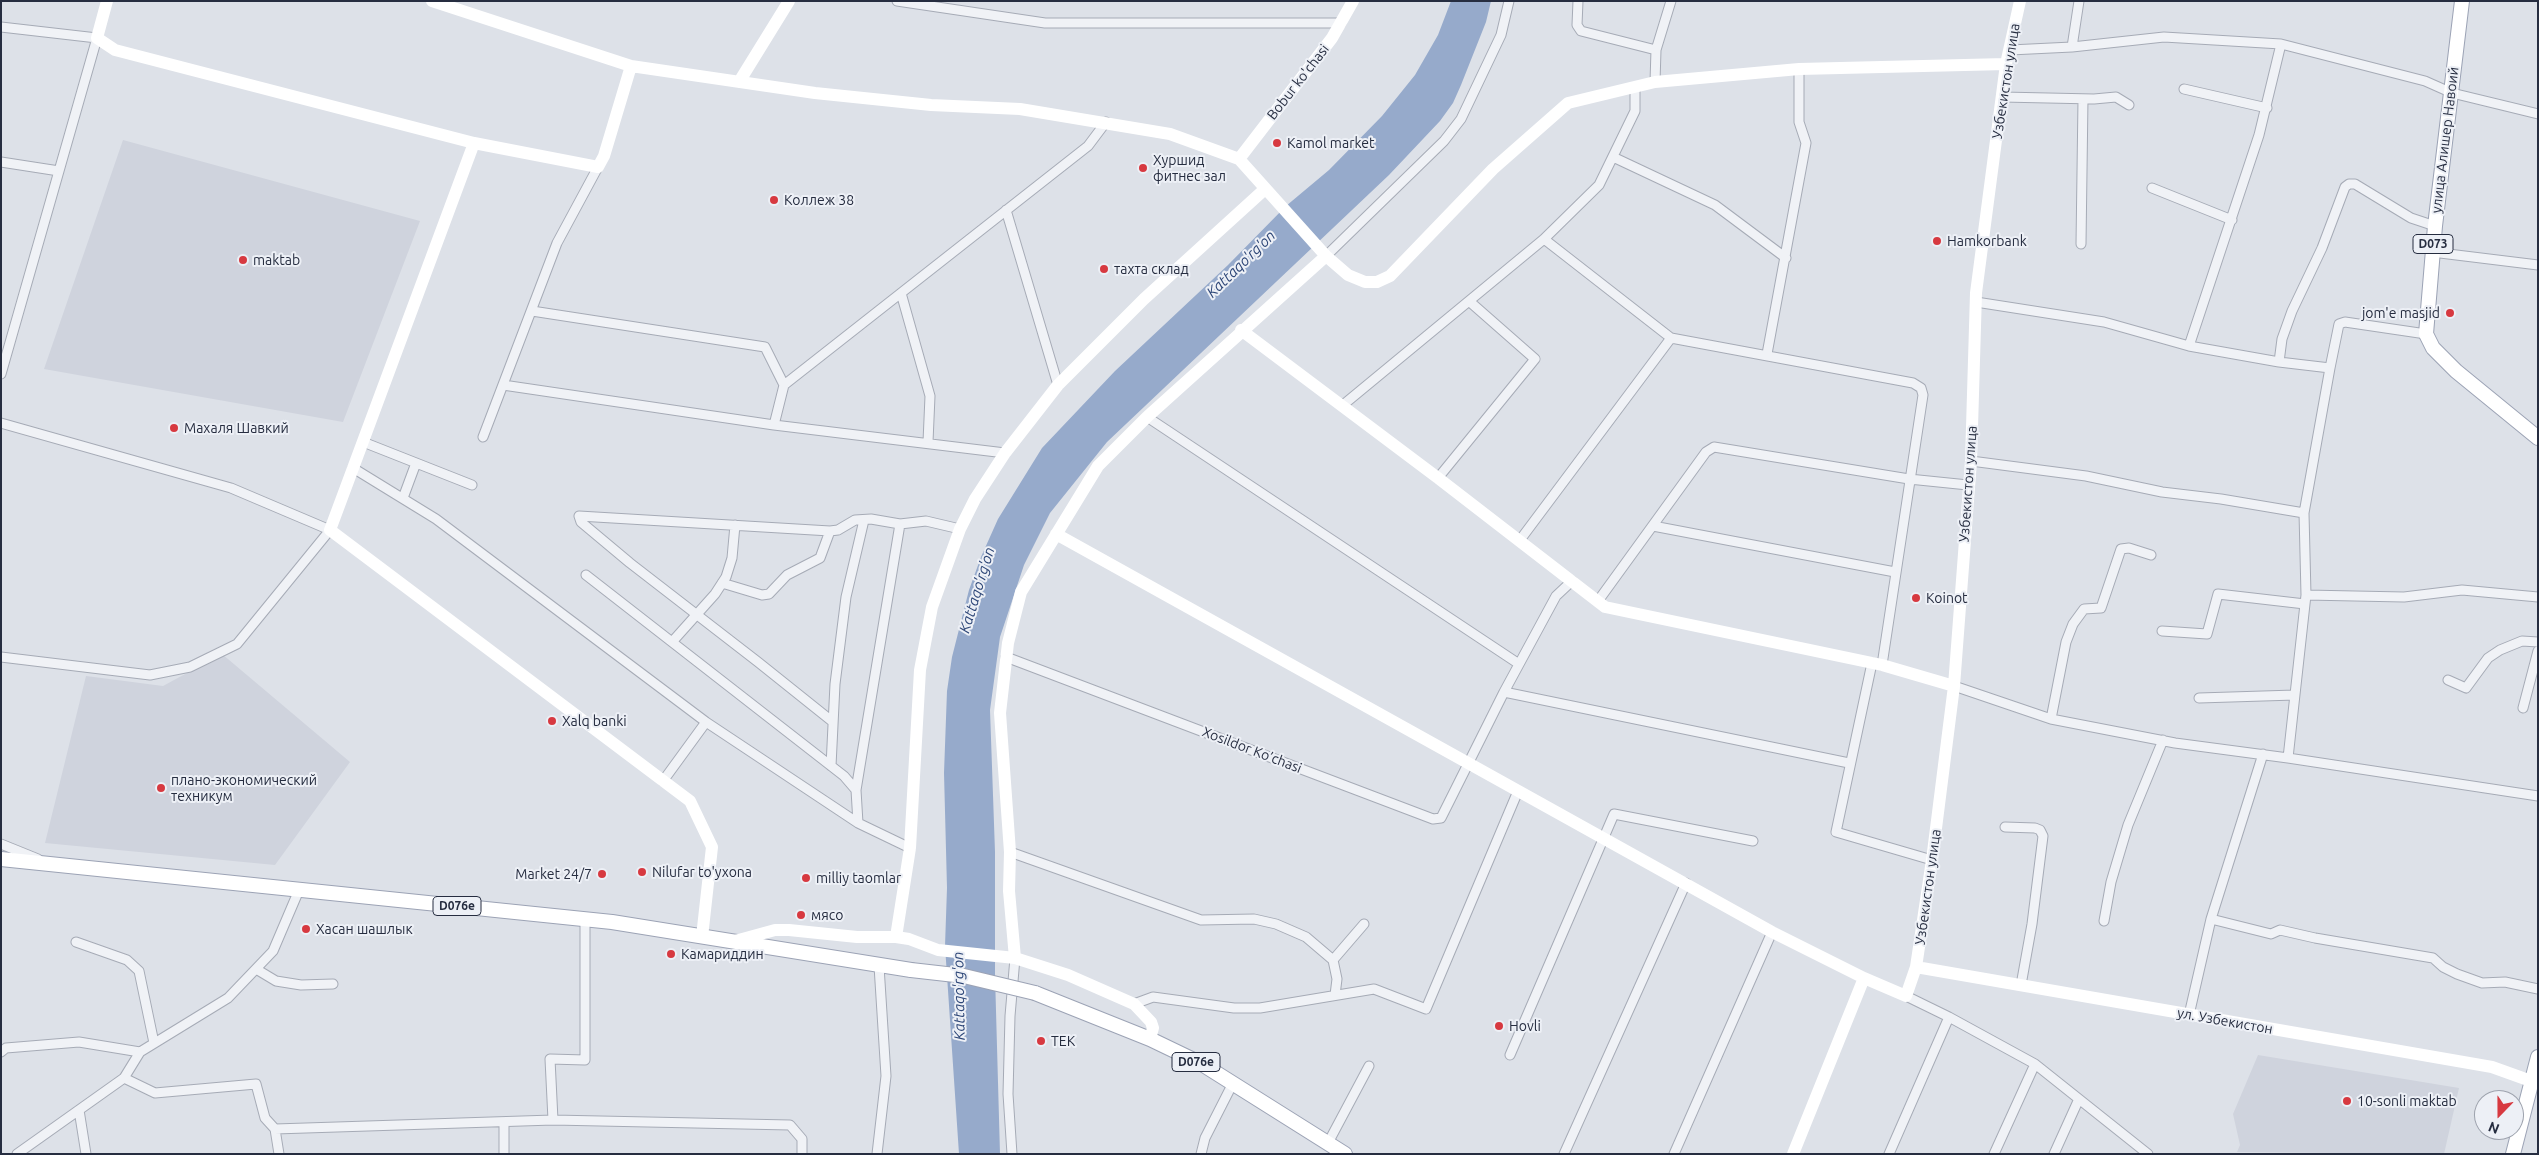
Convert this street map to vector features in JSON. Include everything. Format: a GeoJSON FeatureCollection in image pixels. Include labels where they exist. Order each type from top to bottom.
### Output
{"type":"FeatureCollection","features":[{"type":"Feature","properties":{"kind":"main road","name":"улица Алишер Навоий"},"geometry":{"type":"LineString","coordinates":[[2426,334],[2434,226],[2462,1]]}},
{"type":"Feature","properties":{"kind":"main road"},"geometry":{"type":"LineString","coordinates":[[2426,334],[2433,348],[2456,371],[2538,438]]}},
{"type":"Feature","properties":{"kind":"main road","name":"D076e"},"geometry":{"type":"LineString","coordinates":[[1,859],[585,920],[879,966],[964,976],[1035,993],[1150,1039],[1233,1083],[1345,1154]]}},
{"type":"Feature","properties":{"kind":"main road"},"geometry":{"type":"LineString","coordinates":[[2513,1154],[2535,1082],[2538,1057]]}},
{"type":"Feature","properties":{"kind":"street"},"geometry":{"type":"LineString","coordinates":[[1,374],[108,1]]}},
{"type":"Feature","properties":{"kind":"street"},"geometry":{"type":"LineString","coordinates":[[433,1],[631,66],[815,93],[911,103],[1020,109],[1170,134],[1239,159],[1322,253],[1348,275],[1365,282],[1377,282],[1390,276],[1493,169],[1568,103],[1655,82],[1799,69],[2006,64]]}},
{"type":"Feature","properties":{"kind":"street"},"geometry":{"type":"LineString","coordinates":[[740,82],[789,1]]}},
{"type":"Feature","properties":{"kind":"street"},"geometry":{"type":"LineString","coordinates":[[897,1],[1045,24],[1341,23]]}},
{"type":"Feature","properties":{"kind":"street","name":"Bobur ko'chasi"},"geometry":{"type":"LineString","coordinates":[[1239,159],[1332,38],[1353,1]]}},
{"type":"Feature","properties":{"kind":"street"},"geometry":{"type":"LineString","coordinates":[[1012,1154],[1008,1094],[1010,852],[1000,713],[1006,657],[1021,592],[1098,466],[1147,417],[1444,141],[1461,119],[1502,35],[1509,1]]}},
{"type":"Feature","properties":{"kind":"street"},"geometry":{"type":"LineString","coordinates":[[1578,1],[1577,25],[1581,31],[1656,50]]}},
{"type":"Feature","properties":{"kind":"street"},"geometry":{"type":"LineString","coordinates":[[1655,82],[1656,50],[1671,1]]}},
{"type":"Feature","properties":{"kind":"street","name":"Узбекистон улица"},"geometry":{"type":"LineString","coordinates":[[1906,996],[1916,967],[1932,860],[1954,686],[1971,461],[1976,302],[2006,64],[2020,1]]}},
{"type":"Feature","properties":{"kind":"street"},"geometry":{"type":"LineString","coordinates":[[2072,47],[2079,1]]}},
{"type":"Feature","properties":{"kind":"street"},"geometry":{"type":"LineString","coordinates":[[1,27],[97,38],[115,50],[474,143],[598,167]]}},
{"type":"Feature","properties":{"kind":"street"},"geometry":{"type":"LineString","coordinates":[[2010,50],[2072,47],[2164,37],[2281,44],[2424,82],[2452,93],[2538,114]]}},
{"type":"Feature","properties":{"kind":"street"},"geometry":{"type":"LineString","coordinates":[[2188,346],[2232,220],[2267,108],[2281,44]]}},
{"type":"Feature","properties":{"kind":"street"},"geometry":{"type":"LineString","coordinates":[[483,437],[557,243],[604,156],[631,66]]}},
{"type":"Feature","properties":{"kind":"street"},"geometry":{"type":"LineString","coordinates":[[1767,354],[1806,143],[1799,122],[1799,69]]}},
{"type":"Feature","properties":{"kind":"street"},"geometry":{"type":"LineString","coordinates":[[1343,406],[1544,239],[1599,185],[1635,111],[1634,88]]}},
{"type":"Feature","properties":{"kind":"street"},"geometry":{"type":"LineString","coordinates":[[2184,89],[2267,108]]}},
{"type":"Feature","properties":{"kind":"street"},"geometry":{"type":"LineString","coordinates":[[2002,97],[2083,99],[2116,97],[2129,105]]}},
{"type":"Feature","properties":{"kind":"street"},"geometry":{"type":"LineString","coordinates":[[2081,244],[2083,99]]}},
{"type":"Feature","properties":{"kind":"street"},"geometry":{"type":"LineString","coordinates":[[774,425],[784,385],[1088,146],[1106,122]]}},
{"type":"Feature","properties":{"kind":"street"},"geometry":{"type":"LineString","coordinates":[[1,657],[150,675],[190,667],[237,644],[330,530],[474,143]]}},
{"type":"Feature","properties":{"kind":"street"},"geometry":{"type":"LineString","coordinates":[[1613,157],[1715,205],[1786,258]]}},
{"type":"Feature","properties":{"kind":"street"},"geometry":{"type":"LineString","coordinates":[[1,162],[59,171]]}},
{"type":"Feature","properties":{"kind":"street"},"geometry":{"type":"LineString","coordinates":[[2279,362],[2282,339],[2292,311],[2322,248],[2345,187],[2349,184],[2355,184],[2411,218],[2434,226]]}},
{"type":"Feature","properties":{"kind":"street"},"geometry":{"type":"LineString","coordinates":[[2152,188],[2232,220]]}},
{"type":"Feature","properties":{"kind":"street"},"geometry":{"type":"LineString","coordinates":[[896,936],[910,848],[920,670],[932,607],[960,529],[975,499],[1005,453],[1058,385],[1144,299],[1265,189]]}},
{"type":"Feature","properties":{"kind":"street"},"geometry":{"type":"LineString","coordinates":[[1006,210],[1058,385]]}},
{"type":"Feature","properties":{"kind":"street"},"geometry":{"type":"LineString","coordinates":[[1544,239],[1671,338],[1767,354],[1912,383],[1920,388],[1922,395],[1895,572],[1877,664],[1849,763],[1836,832],[1932,860]]}},
{"type":"Feature","properties":{"kind":"street"},"geometry":{"type":"LineString","coordinates":[[2432,252],[2538,264]]}},
{"type":"Feature","properties":{"kind":"street"},"geometry":{"type":"LineString","coordinates":[[901,293],[930,396],[928,442]]}},
{"type":"Feature","properties":{"kind":"street"},"geometry":{"type":"LineString","coordinates":[[1438,478],[1535,359],[1469,301]]}},
{"type":"Feature","properties":{"kind":"street"},"geometry":{"type":"LineString","coordinates":[[1976,302],[2104,322],[2188,346],[2279,362],[2330,368]]}},
{"type":"Feature","properties":{"kind":"street"},"geometry":{"type":"LineString","coordinates":[[532,311],[765,347],[784,385]]}},
{"type":"Feature","properties":{"kind":"street"},"geometry":{"type":"LineString","coordinates":[[2288,758],[2305,599],[2304,513],[2330,368],[2340,324],[2345,322],[2426,334]]}},
{"type":"Feature","properties":{"kind":"street"},"geometry":{"type":"LineString","coordinates":[[1241,330],[1520,540],[1605,607],[1877,664],[1954,686],[2052,719],[2163,740],[2538,796]]}},
{"type":"Feature","properties":{"kind":"street"},"geometry":{"type":"LineString","coordinates":[[1520,540],[1671,338]]}},
{"type":"Feature","properties":{"kind":"street"},"geometry":{"type":"LineString","coordinates":[[504,385],[774,425],[928,442],[1005,453]]}},
{"type":"Feature","properties":{"kind":"street"},"geometry":{"type":"LineString","coordinates":[[1147,417],[1519,664]]}},
{"type":"Feature","properties":{"kind":"street"},"geometry":{"type":"LineString","coordinates":[[1,423],[231,488],[330,530],[690,801],[712,847],[702,937]]}},
{"type":"Feature","properties":{"kind":"street"},"geometry":{"type":"LineString","coordinates":[[363,442],[472,485]]}},
{"type":"Feature","properties":{"kind":"street"},"geometry":{"type":"LineString","coordinates":[[1598,601],[1706,452],[1714,447],[1909,479],[1968,485]]}},
{"type":"Feature","properties":{"kind":"street"},"geometry":{"type":"LineString","coordinates":[[1971,461],[2086,476],[2162,492],[2221,499],[2304,513]]}},
{"type":"Feature","properties":{"kind":"street"},"geometry":{"type":"LineString","coordinates":[[403,498],[416,463]]}},
{"type":"Feature","properties":{"kind":"street"},"geometry":{"type":"LineString","coordinates":[[353,468],[436,519],[706,722],[858,823],[910,848]]}},
{"type":"Feature","properties":{"kind":"street"},"geometry":{"type":"LineString","coordinates":[[832,722],[630,563],[581,522],[579,516],[830,532],[838,530],[855,520],[900,524],[926,521],[960,529]]}},
{"type":"Feature","properties":{"kind":"street"},"geometry":{"type":"LineString","coordinates":[[832,766],[832,722],[846,597],[864,520]]}},
{"type":"Feature","properties":{"kind":"street"},"geometry":{"type":"LineString","coordinates":[[858,823],[856,790],[900,524]]}},
{"type":"Feature","properties":{"kind":"street"},"geometry":{"type":"LineString","coordinates":[[672,642],[722,583],[732,558],[735,525]]}},
{"type":"Feature","properties":{"kind":"street"},"geometry":{"type":"LineString","coordinates":[[1652,526],[1895,572]]}},
{"type":"Feature","properties":{"kind":"street"},"geometry":{"type":"LineString","coordinates":[[722,583],[762,595],[769,594],[787,575],[820,558],[830,532]]}},
{"type":"Feature","properties":{"kind":"street"},"geometry":{"type":"LineString","coordinates":[[1056,534],[1772,932],[1864,978],[1949,1017],[2035,1064],[2148,1154]]}},
{"type":"Feature","properties":{"kind":"street"},"geometry":{"type":"LineString","coordinates":[[2052,719],[2066,642],[2073,624],[2084,609],[2101,608],[2121,549],[2151,555]]}},
{"type":"Feature","properties":{"kind":"street"},"geometry":{"type":"LineString","coordinates":[[586,575],[832,766],[856,790]]}},
{"type":"Feature","properties":{"kind":"street"},"geometry":{"type":"LineString","coordinates":[[1469,765],[1504,692],[1556,596],[1572,581]]}},
{"type":"Feature","properties":{"kind":"street"},"geometry":{"type":"LineString","coordinates":[[2162,631],[2207,634],[2218,594],[2305,599],[2404,597],[2462,590],[2538,597]]}},
{"type":"Feature","properties":{"kind":"street"},"geometry":{"type":"LineString","coordinates":[[2448,680],[2466,688],[2488,658],[2500,650],[2522,641],[2538,642]]}},
{"type":"Feature","properties":{"kind":"street"},"geometry":{"type":"LineString","coordinates":[[2524,708],[2538,651]]}},
{"type":"Feature","properties":{"kind":"street","name":"Xosildor Ko’chasi"},"geometry":{"type":"LineString","coordinates":[[1006,657],[1434,819],[1441,818],[1469,765]]}},
{"type":"Feature","properties":{"kind":"street"},"geometry":{"type":"LineString","coordinates":[[1504,692],[1849,763]]}},
{"type":"Feature","properties":{"kind":"street"},"geometry":{"type":"LineString","coordinates":[[2199,698],[2295,695]]}},
{"type":"Feature","properties":{"kind":"street"},"geometry":{"type":"LineString","coordinates":[[663,781],[706,722]]}},
{"type":"Feature","properties":{"kind":"street"},"geometry":{"type":"LineString","coordinates":[[2104,921],[2111,882],[2128,825],[2163,740]]}},
{"type":"Feature","properties":{"kind":"street"},"geometry":{"type":"LineString","coordinates":[[2190,1015],[2211,919],[2263,754]]}},
{"type":"Feature","properties":{"kind":"street"},"geometry":{"type":"LineString","coordinates":[[1134,1004],[1152,997],[1234,1008],[1260,1008],[1374,989],[1426,1009],[1518,791]]}},
{"type":"Feature","properties":{"kind":"street"},"geometry":{"type":"LineString","coordinates":[[1510,1055],[1614,814],[1753,841]]}},
{"type":"Feature","properties":{"kind":"street"},"geometry":{"type":"LineString","coordinates":[[2006,827],[2035,828],[2040,830],[2043,836],[2032,924],[2020,985]]}},
{"type":"Feature","properties":{"kind":"street"},"geometry":{"type":"LineString","coordinates":[[1,844],[48,864]]}},
{"type":"Feature","properties":{"kind":"street"},"geometry":{"type":"LineString","coordinates":[[1010,852],[1202,920],[1254,919],[1276,924],[1306,937],[1334,960],[1337,979],[1335,995]]}},
{"type":"Feature","properties":{"kind":"street"},"geometry":{"type":"LineString","coordinates":[[1564,1154],[1686,883]]}},
{"type":"Feature","properties":{"kind":"street"},"geometry":{"type":"LineString","coordinates":[[17,1154],[124,1078],[140,1052],[228,998],[273,951],[299,890]]}},
{"type":"Feature","properties":{"kind":"street"},"geometry":{"type":"LineString","coordinates":[[2211,919],[2271,934],[2280,930],[2315,938],[2433,958],[2442,967],[2482,983],[2505,982],[2538,989]]}},
{"type":"Feature","properties":{"kind":"street"},"geometry":{"type":"LineString","coordinates":[[553,1120],[550,1059],[585,1060],[585,920]]}},
{"type":"Feature","properties":{"kind":"street"},"geometry":{"type":"LineString","coordinates":[[1334,960],[1364,924]]}},
{"type":"Feature","properties":{"kind":"street"},"geometry":{"type":"LineString","coordinates":[[730,942],[775,930],[789,930],[857,937],[896,936],[938,950],[1010,957],[1068,975],[1134,1004],[1151,1022],[1153,1028],[1150,1039]]}},
{"type":"Feature","properties":{"kind":"street"},"geometry":{"type":"LineString","coordinates":[[1674,1154],[1772,932]]}},
{"type":"Feature","properties":{"kind":"street"},"geometry":{"type":"LineString","coordinates":[[76,942],[127,960],[140,971],[154,1044]]}},
{"type":"Feature","properties":{"kind":"street"},"geometry":{"type":"LineString","coordinates":[[877,1154],[886,1076],[879,966]]}},
{"type":"Feature","properties":{"kind":"street","name":"ул. Узбекистон"},"geometry":{"type":"LineString","coordinates":[[1916,967],[2492,1067],[2535,1082]]}},
{"type":"Feature","properties":{"kind":"street"},"geometry":{"type":"LineString","coordinates":[[256,969],[276,981],[301,985],[334,984]]}},
{"type":"Feature","properties":{"kind":"street"},"geometry":{"type":"LineString","coordinates":[[1793,1154],[1864,978]]}},
{"type":"Feature","properties":{"kind":"street"},"geometry":{"type":"LineString","coordinates":[[1890,1154],[1949,1017]]}},
{"type":"Feature","properties":{"kind":"street"},"geometry":{"type":"LineString","coordinates":[[1,1052],[6,1048],[79,1042],[140,1052]]}},
{"type":"Feature","properties":{"kind":"street"},"geometry":{"type":"LineString","coordinates":[[1994,1154],[2035,1064]]}},
{"type":"Feature","properties":{"kind":"street"},"geometry":{"type":"LineString","coordinates":[[1328,1142],[1369,1066]]}},
{"type":"Feature","properties":{"kind":"street"},"geometry":{"type":"LineString","coordinates":[[124,1078],[155,1092],[256,1084],[264,1118],[276,1129],[279,1154]]}},
{"type":"Feature","properties":{"kind":"street"},"geometry":{"type":"LineString","coordinates":[[1201,1154],[1205,1138],[1233,1083]]}},
{"type":"Feature","properties":{"kind":"street"},"geometry":{"type":"LineString","coordinates":[[2054,1154],[2078,1100]]}},
{"type":"Feature","properties":{"kind":"street"},"geometry":{"type":"LineString","coordinates":[[79,1110],[86,1154]]}},
{"type":"Feature","properties":{"kind":"street"},"geometry":{"type":"LineString","coordinates":[[276,1129],[553,1120],[790,1125],[802,1139],[802,1154]]}},
{"type":"Feature","properties":{"kind":"street"},"geometry":{"type":"LineString","coordinates":[[504,1122],[504,1154]]}},
{"type":"Feature","properties":{"kind":"shaded area","name":"maktab"},"geometry":{"type":"Polygon","coordinates":[[[123,140],[420,221],[343,422],[44,369],[123,140]]]}},
{"type":"Feature","properties":{"kind":"shaded area"},"geometry":{"type":"Polygon","coordinates":[[[222,654],[350,762],[275,865],[45,843],[86,676],[163,686],[222,654]]]}},
{"type":"Feature","properties":{"kind":"shaded area","name":"10-sonli maktab"},"geometry":{"type":"Polygon","coordinates":[[[2258,1055],[2459,1088],[2444,1154],[2237,1152],[2240,1145],[2233,1114],[2258,1055]]]}},
{"type":"Feature","properties":{"kind":"water","name":"Kattaqo'rg'on"},"geometry":{"type":"Polygon","coordinates":[[[1451,1],[1491,1],[1486,22],[1461,85],[1453,103],[1440,121],[1389,175],[1107,442],[1050,513],[1024,565],[1000,637],[990,710],[995,852],[995,975],[1000,1154],[959,1154],[945,946],[947,888],[944,773],[947,691],[952,657],[969,590],[981,557],[998,519],[1042,448],[1115,371],[1228,265],[1286,206],[1329,170],[1382,116],[1415,75],[1438,35],[1451,1]]]}},
{"type":"Feature","properties":{"kind":"place","name":"Kamol market"},"geometry":{"type":"Point","coordinates":[1277,143]}},
{"type":"Feature","properties":{"kind":"place","name":"Хуршид фитнес зал"},"geometry":{"type":"Point","coordinates":[1143,168]}},
{"type":"Feature","properties":{"kind":"place","name":"Коллеж 38"},"geometry":{"type":"Point","coordinates":[774,200]}},
{"type":"Feature","properties":{"kind":"place","name":"Hamkorbank"},"geometry":{"type":"Point","coordinates":[1937,241]}},
{"type":"Feature","properties":{"kind":"place","name":"maktab"},"geometry":{"type":"Point","coordinates":[243,260]}},
{"type":"Feature","properties":{"kind":"place","name":"тахта склад"},"geometry":{"type":"Point","coordinates":[1104,269]}},
{"type":"Feature","properties":{"kind":"place","name":"jom'e masjid"},"geometry":{"type":"Point","coordinates":[2450,313]}},
{"type":"Feature","properties":{"kind":"place","name":"Махаля Шавкий"},"geometry":{"type":"Point","coordinates":[174,428]}},
{"type":"Feature","properties":{"kind":"place","name":"Koinot"},"geometry":{"type":"Point","coordinates":[1916,598]}},
{"type":"Feature","properties":{"kind":"place","name":"Xalq banki"},"geometry":{"type":"Point","coordinates":[552,721]}},
{"type":"Feature","properties":{"kind":"place","name":"плано-экономический техникум"},"geometry":{"type":"Point","coordinates":[161,788]}},
{"type":"Feature","properties":{"kind":"place","name":"Nilufar to'yxona"},"geometry":{"type":"Point","coordinates":[642,872]}},
{"type":"Feature","properties":{"kind":"place","name":"Market 24/7"},"geometry":{"type":"Point","coordinates":[602,874]}},
{"type":"Feature","properties":{"kind":"place","name":"milliy taomlar"},"geometry":{"type":"Point","coordinates":[806,878]}},
{"type":"Feature","properties":{"kind":"place","name":"мясо"},"geometry":{"type":"Point","coordinates":[801,915]}},
{"type":"Feature","properties":{"kind":"place","name":"Хасан шашлык"},"geometry":{"type":"Point","coordinates":[306,929]}},
{"type":"Feature","properties":{"kind":"place","name":"Камариддин"},"geometry":{"type":"Point","coordinates":[671,954]}},
{"type":"Feature","properties":{"kind":"place","name":"Hovli"},"geometry":{"type":"Point","coordinates":[1499,1026]}},
{"type":"Feature","properties":{"kind":"place","name":"TEK"},"geometry":{"type":"Point","coordinates":[1041,1041]}},
{"type":"Feature","properties":{"kind":"place","name":"10-sonli maktab"},"geometry":{"type":"Point","coordinates":[2347,1101]}}]}
